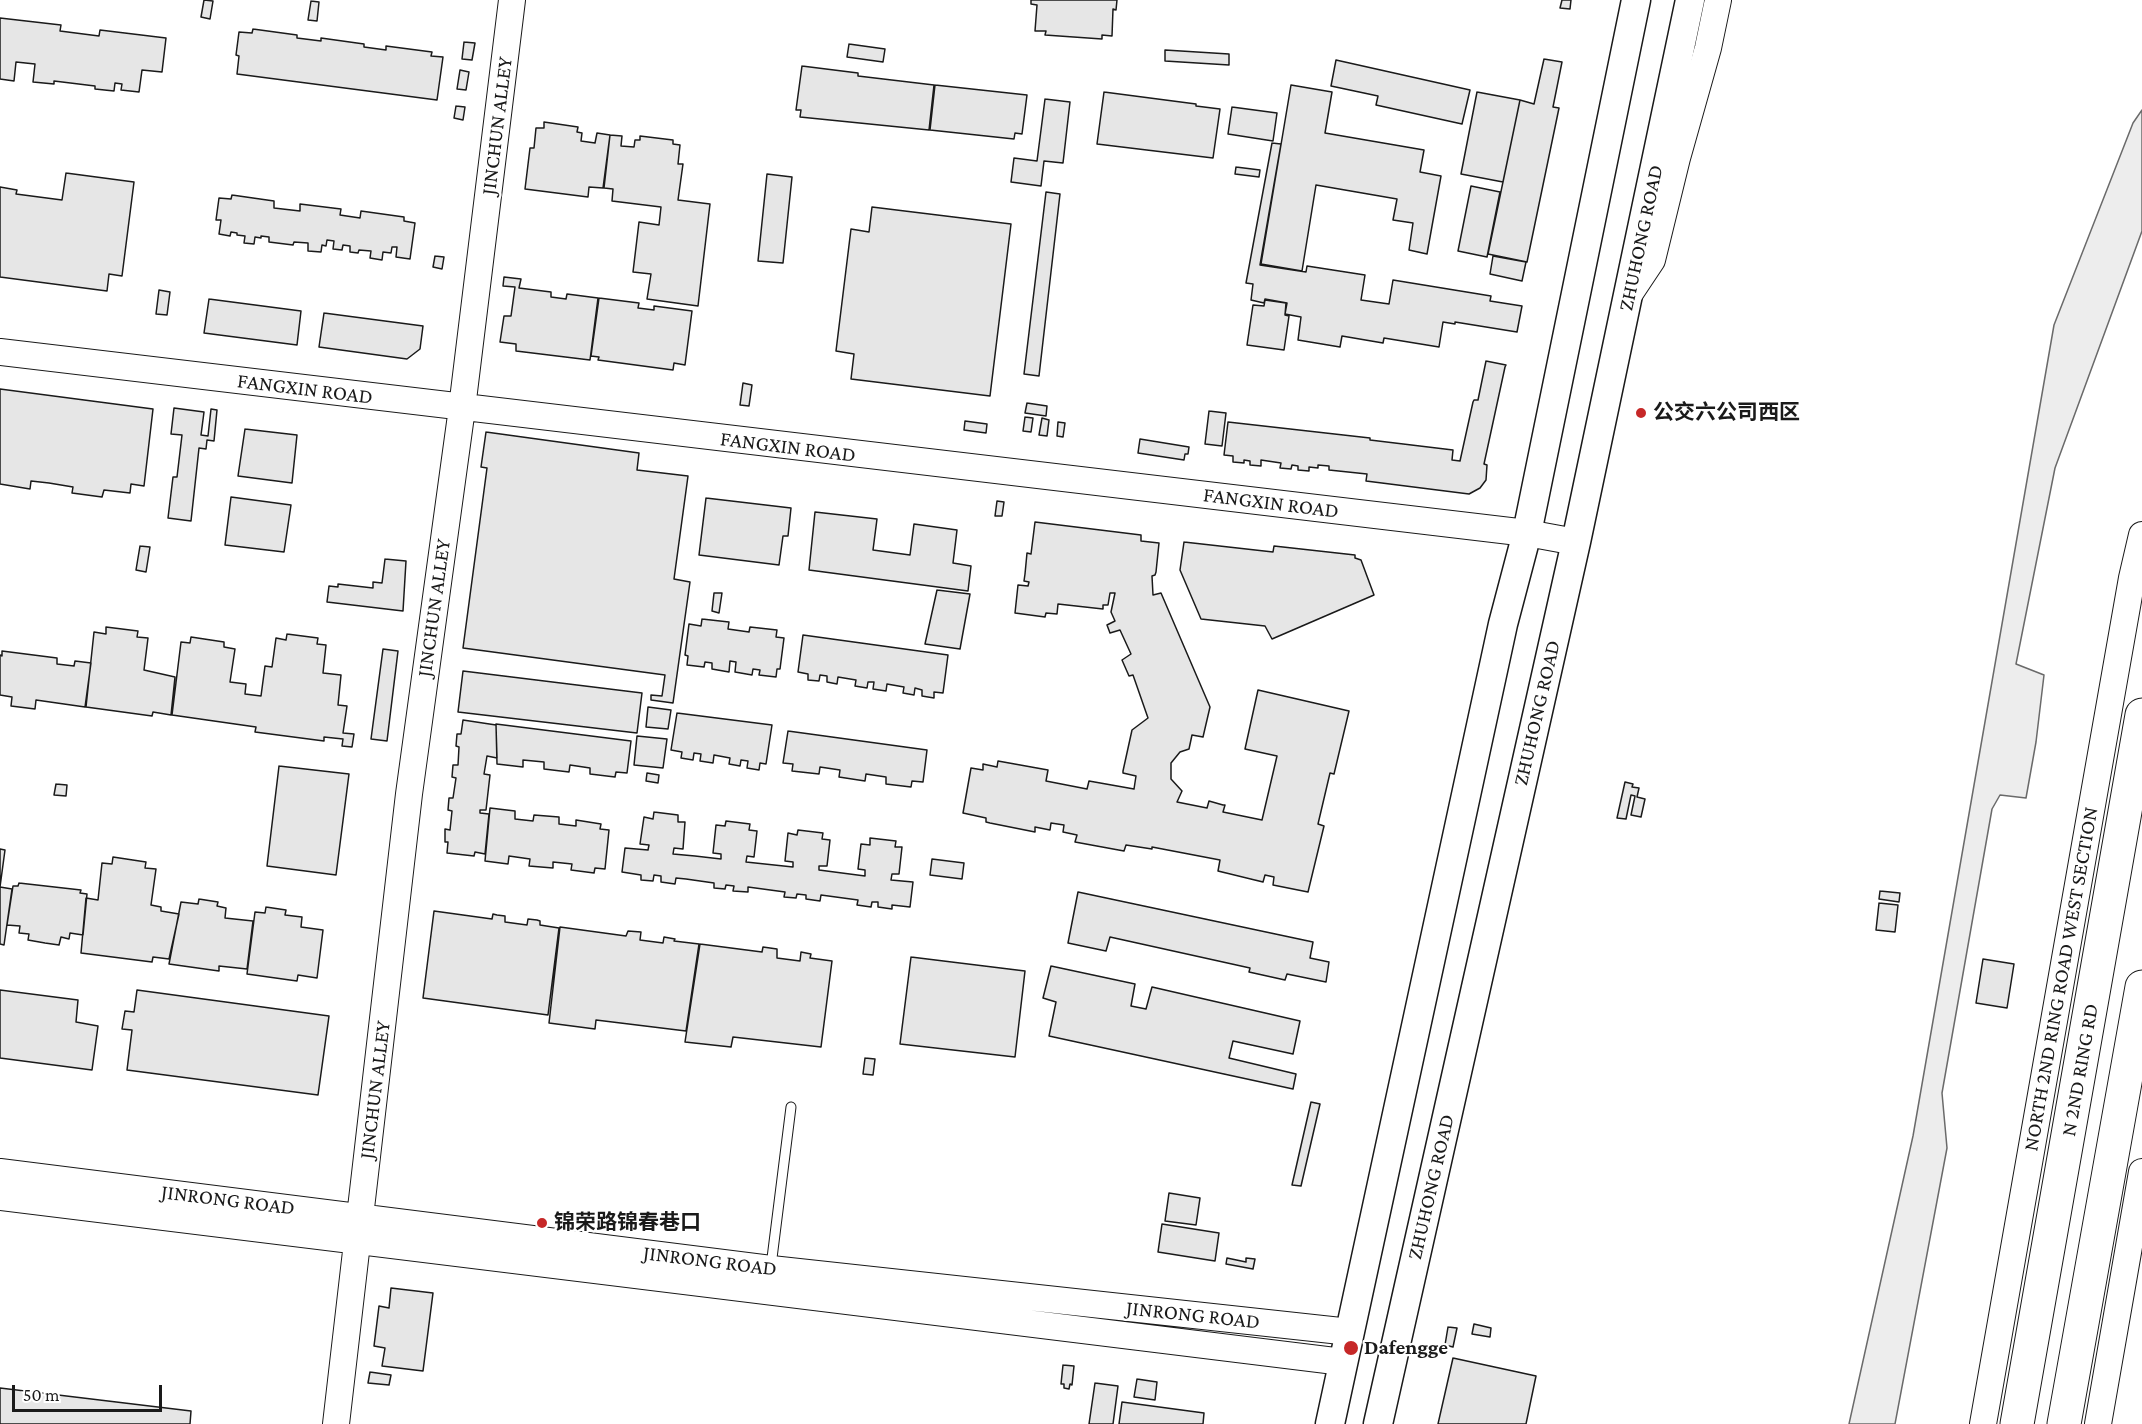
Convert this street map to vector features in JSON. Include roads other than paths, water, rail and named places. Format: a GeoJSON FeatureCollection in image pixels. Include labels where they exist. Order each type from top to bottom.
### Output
{"type":"FeatureCollection","features":[{"type":"Feature","properties":{"kind":"highway","name":"N 2ND RING RD"},"geometry":{"type":"LineString","coordinates":[[2017,1424],[2142,715]]}},
{"type":"Feature","properties":{"kind":"highway"},"geometry":{"type":"LineString","coordinates":[[2064,1424],[2142,987]]}},
{"type":"Feature","properties":{"kind":"main road"},"geometry":{"type":"LineString","coordinates":[[1330,1424],[1500,636],[1527,533],[1636,0]]}},
{"type":"Feature","properties":{"kind":"main road","name":"ZHUHONG ROAD"},"geometry":{"type":"LineString","coordinates":[[1378,1424],[1576,542],[1690,0]]}},
{"type":"Feature","properties":{"kind":"street","name":"JINCHUN ALLEY"},"geometry":{"type":"LineString","coordinates":[[336,1424],[409,794],[462,408],[512,0]]}},
{"type":"Feature","properties":{"kind":"street"},"geometry":{"type":"LineString","coordinates":[[1629,296],[1652,260],[1677,158],[1708,48],[1718,0]]}},
{"type":"Feature","properties":{"kind":"street","name":"FANGXIN ROAD"},"geometry":{"type":"LineString","coordinates":[[0,352],[1527,533],[1576,542]]}},
{"type":"Feature","properties":{"kind":"street","name":"NORTH 2ND RING ROAD WEST SECTION"},"geometry":{"type":"LineString","coordinates":[[1983,1424],[2132,578],[2142,535]]}},
{"type":"Feature","properties":{"kind":"street","name":"JINRONG ROAD"},"geometry":{"type":"LineString","coordinates":[[0,1172],[771,1269],[1350,1332]]}},
{"type":"Feature","properties":{"kind":"street"},"geometry":{"type":"LineString","coordinates":[[2098,1424],[2142,1172]]}},
{"type":"Feature","properties":{"kind":"street","name":"JINRONG ROAD"},"geometry":{"type":"LineString","coordinates":[[0,1197],[1343,1362]]}},
{"type":"Feature","properties":{"kind":"lane"},"geometry":{"type":"LineString","coordinates":[[771,1269],[791,1107]]}},
{"type":"Feature","properties":{"kind":"place","name":"公交六公司西区"},"geometry":{"type":"Point","coordinates":[1641,413]}},
{"type":"Feature","properties":{"kind":"place","name":"锦荣路锦春巷口"},"geometry":{"type":"Point","coordinates":[542,1223]}},
{"type":"Feature","properties":{"kind":"place","name":"Dafengge"},"geometry":{"type":"Point","coordinates":[1351,1348]}}]}
